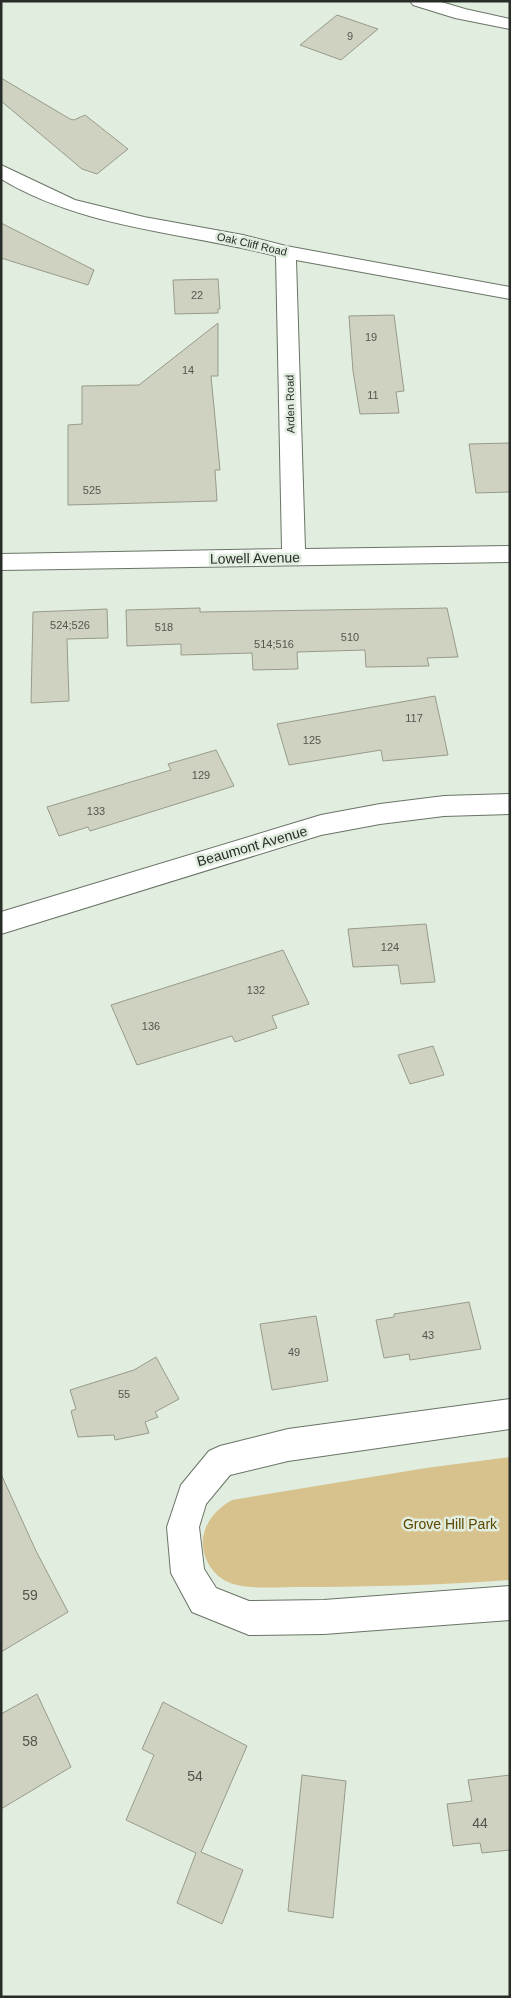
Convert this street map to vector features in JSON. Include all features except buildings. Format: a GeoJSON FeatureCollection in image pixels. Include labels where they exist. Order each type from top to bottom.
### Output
{"type":"FeatureCollection","features":[{"type":"Feature","properties":{"kind":"street"},"geometry":{"type":"LineString","coordinates":[[419,1],[461,14],[510,24]]}},
{"type":"Feature","properties":{"kind":"street","name":"Oak Cliff Road"},"geometry":{"type":"LineString","coordinates":[[1,171],[23,184],[68,204],[144,223],[243,241],[286,252],[417,277],[510,292]]}},
{"type":"Feature","properties":{"kind":"street","name":"Arden Road"},"geometry":{"type":"LineString","coordinates":[[286,252],[294,557]]}},
{"type":"Feature","properties":{"kind":"street","name":"Lowell Avenue"},"geometry":{"type":"LineString","coordinates":[[1,562],[510,554]]}},
{"type":"Feature","properties":{"kind":"street","name":"Beaumont Avenue"},"geometry":{"type":"LineString","coordinates":[[1,923],[321,825],[380,814],[444,806],[510,804]]}},
{"type":"Feature","properties":{"kind":"street"},"geometry":{"type":"LineString","coordinates":[[510,1414],[288,1444],[220,1462],[192,1496],[183,1527],[188,1573],[204,1600],[249,1618],[324,1617],[510,1603]]}},
{"type":"Feature","properties":{"kind":"green space","name":"Grove Hill Park"},"geometry":{"type":"Polygon","coordinates":[[[510,1457],[510,1580],[379,1586],[253,1587],[235,1585],[222,1579],[213,1570],[206,1558],[203,1545],[204,1532],[217,1511],[232,1500],[426,1468],[510,1457]]]}}]}
